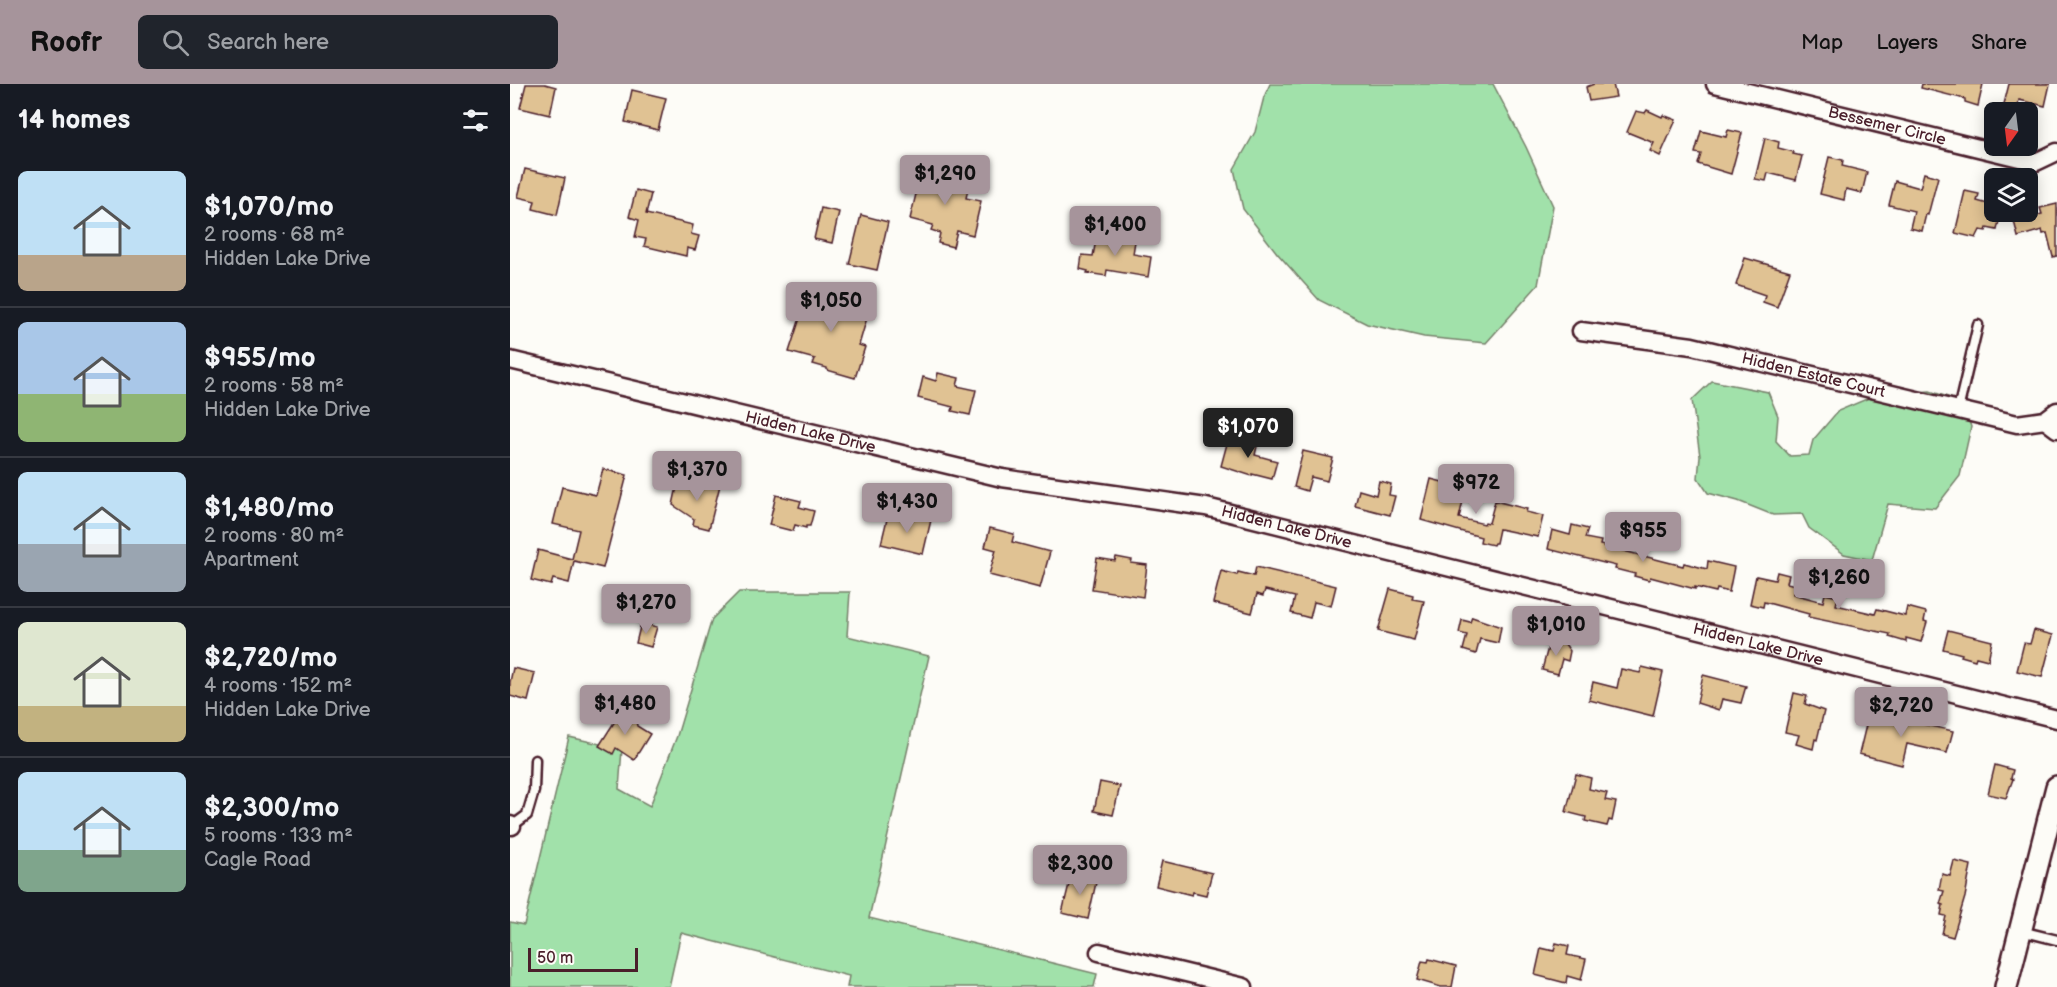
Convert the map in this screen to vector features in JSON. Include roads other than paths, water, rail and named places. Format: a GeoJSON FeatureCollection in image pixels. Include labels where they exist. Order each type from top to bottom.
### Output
{"type":"FeatureCollection","features":[{"type":"Feature","properties":{"kind":"street","name":"Bessemer Circle"},"geometry":{"type":"LineString","coordinates":[[1715,84],[2036,162],[2057,152]]}},
{"type":"Feature","properties":{"kind":"street","name":"Hidden Estate Court"},"geometry":{"type":"LineString","coordinates":[[1581,331],[1692,346],[2017,424],[2053,420]]}},
{"type":"Feature","properties":{"kind":"street","name":"Hidden Lake Drive"},"geometry":{"type":"LineString","coordinates":[[510,360],[1002,478],[1206,507],[2057,719]]}},
{"type":"Feature","properties":{"kind":"street"},"geometry":{"type":"LineString","coordinates":[[2006,987],[2057,787]]}},
{"type":"Feature","properties":{"kind":"street"},"geometry":{"type":"LineString","coordinates":[[1099,952],[1244,987]]}},
{"type":"Feature","properties":{"kind":"lane"},"geometry":{"type":"LineString","coordinates":[[1958,410],[1978,325]]}},
{"type":"Feature","properties":{"kind":"lane"},"geometry":{"type":"LineString","coordinates":[[511,826],[527,815],[534,791],[535,760]]}},
{"type":"Feature","properties":{"kind":"lane"},"geometry":{"type":"LineString","coordinates":[[2020,931],[2057,940]]}}]}
